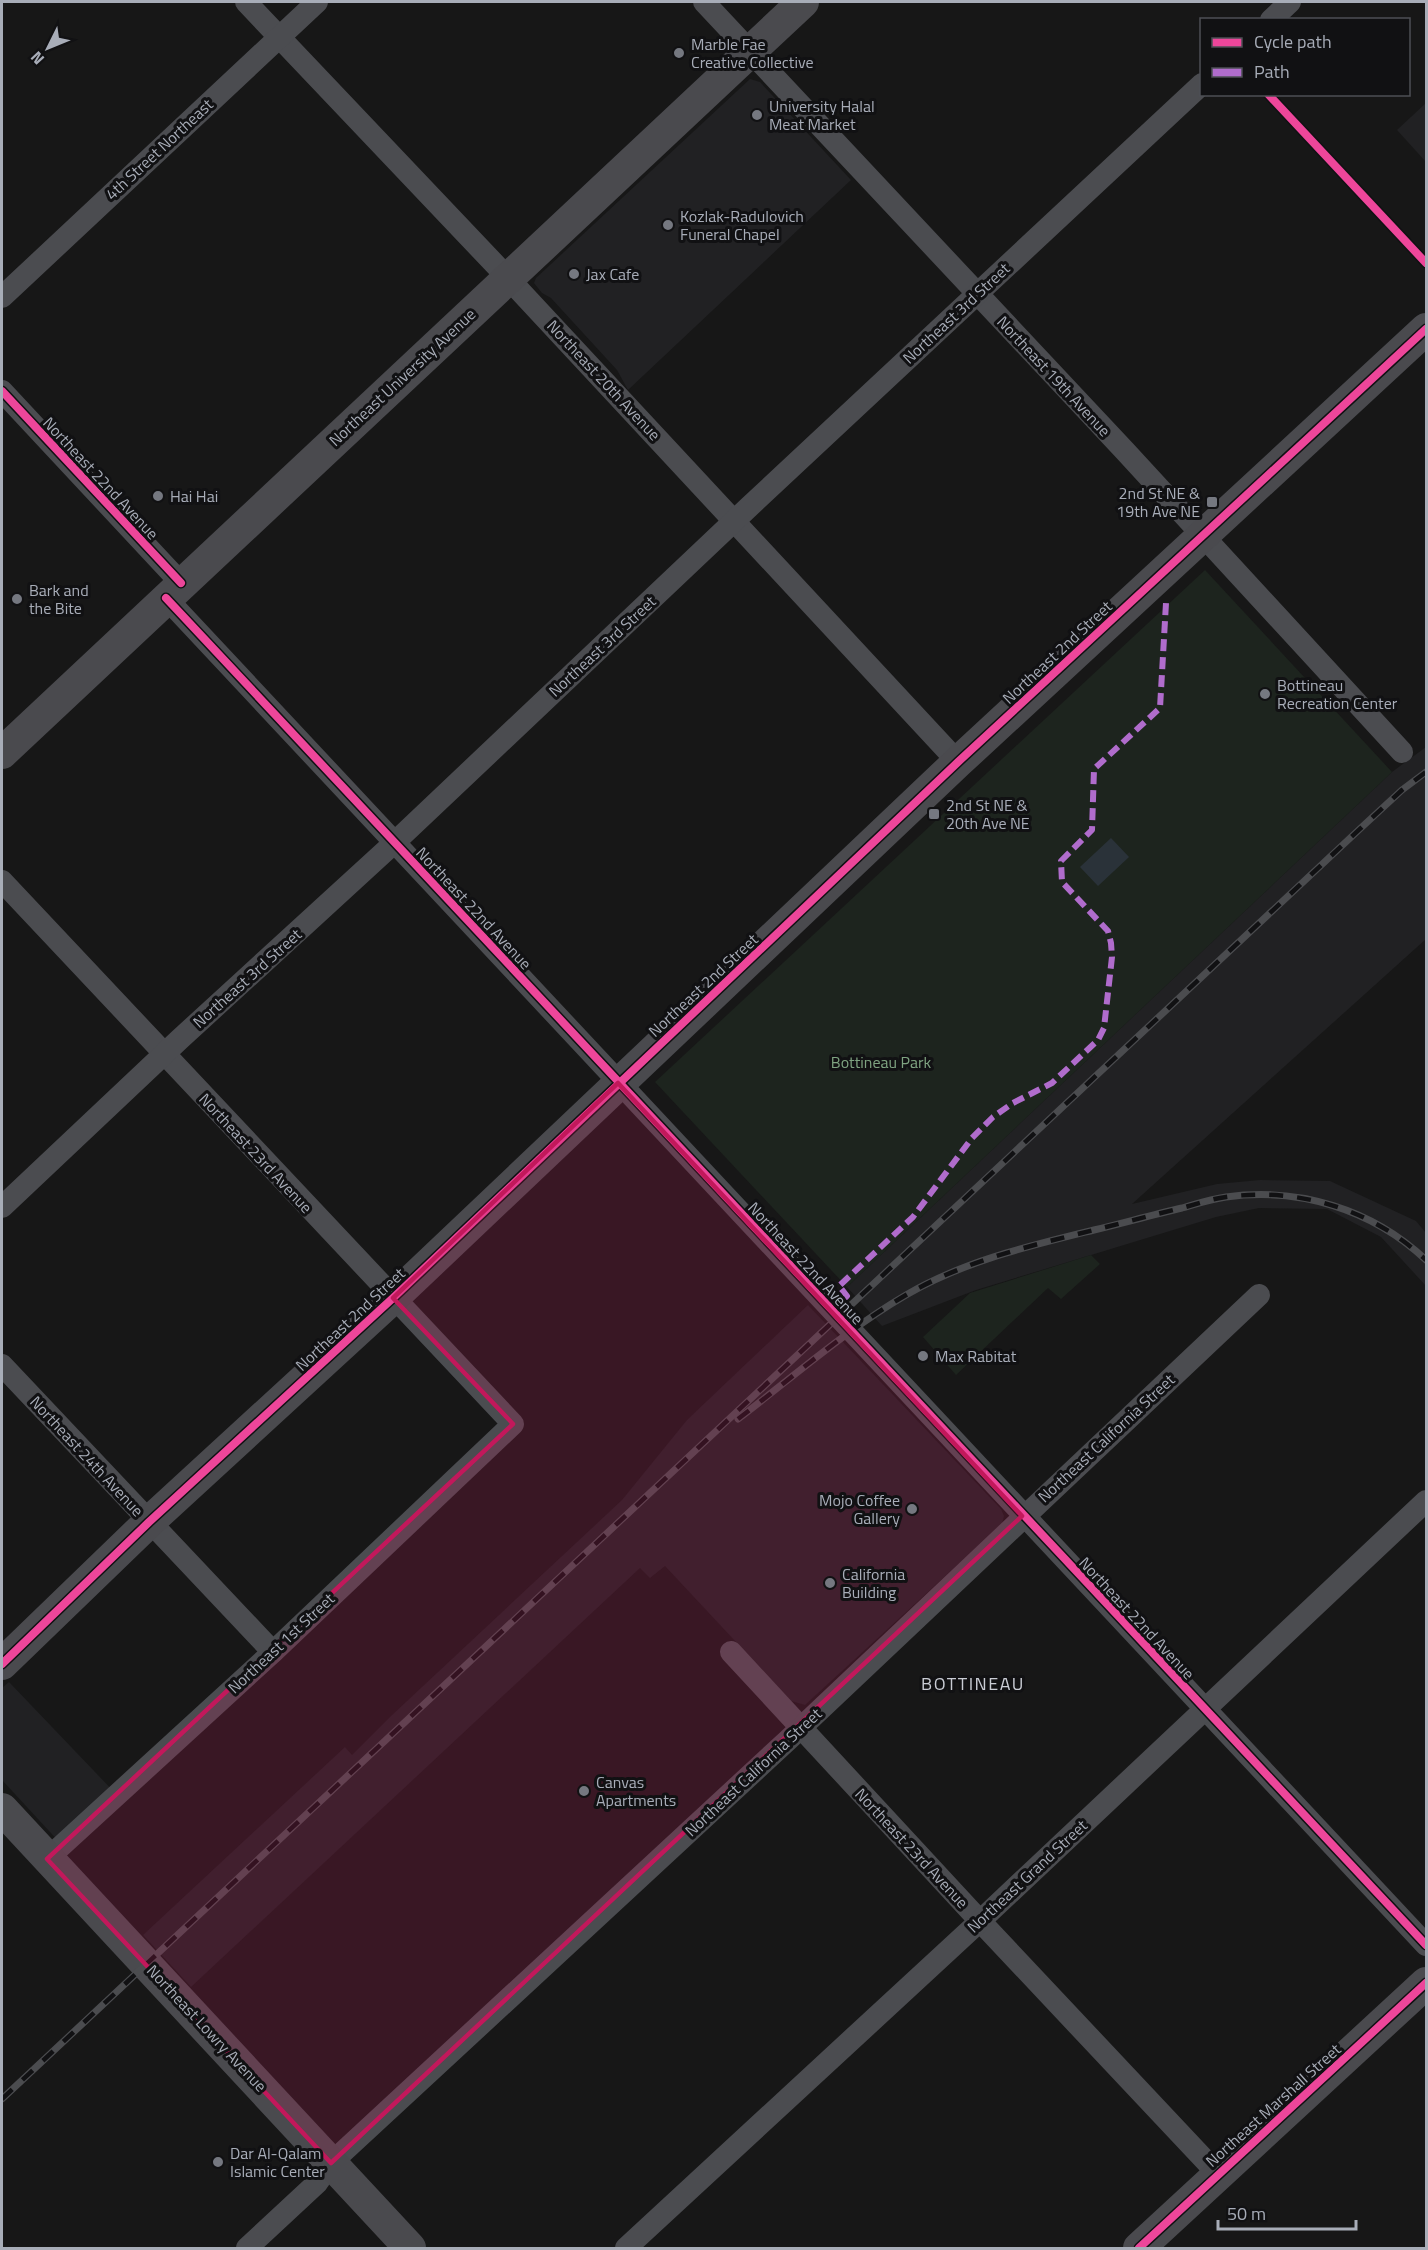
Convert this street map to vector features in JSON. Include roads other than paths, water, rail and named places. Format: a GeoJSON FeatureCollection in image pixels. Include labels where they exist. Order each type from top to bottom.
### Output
{"type":"FeatureCollection","features":[{"type":"Feature","properties":{"kind":"street","name":"Northeast 20th Avenue"},"geometry":{"type":"LineString","coordinates":[[246,2],[508,278],[958,762]]}},
{"type":"Feature","properties":{"kind":"street","name":"4th Street Northeast"},"geometry":{"type":"LineString","coordinates":[[2,297],[317,2]]}},
{"type":"Feature","properties":{"kind":"street","name":"Northeast 19th Avenue"},"geometry":{"type":"LineString","coordinates":[[704,2],[1402,753]]}},
{"type":"Feature","properties":{"kind":"street","name":"Northeast University Avenue"},"geometry":{"type":"LineString","coordinates":[[2,753],[173,590],[803,2]]}},
{"type":"Feature","properties":{"kind":"street"},"geometry":{"type":"LineString","coordinates":[[1273,18],[1290,2]]}},
{"type":"Feature","properties":{"kind":"street","name":"Northeast 3rd Street"},"geometry":{"type":"LineString","coordinates":[[2,1208],[1200,86]]}},
{"type":"Feature","properties":{"kind":"street","name":"Northeast 2nd Street"},"geometry":{"type":"LineString","coordinates":[[2,1664],[149,1522],[393,1298],[958,762],[1426,329]]}},
{"type":"Feature","properties":{"kind":"street","name":"Northeast 22nd Avenue"},"geometry":{"type":"LineString","coordinates":[[2,391],[394,843],[1426,1945]]}},
{"type":"Feature","properties":{"kind":"street","name":"Northeast 23rd Avenue"},"geometry":{"type":"LineString","coordinates":[[2,880],[513,1424]]}},
{"type":"Feature","properties":{"kind":"street","name":"Northeast California Street"},"geometry":{"type":"LineString","coordinates":[[247,2248],[317,2183],[331,2163],[800,1728],[1022,1516],[1259,1295]]}},
{"type":"Feature","properties":{"kind":"street","name":"Northeast 24th Avenue"},"geometry":{"type":"LineString","coordinates":[[2,1365],[273,1652]]}},
{"type":"Feature","properties":{"kind":"street","name":"Northeast 1st Street"},"geometry":{"type":"LineString","coordinates":[[47,1858],[273,1652],[513,1424]]}},
{"type":"Feature","properties":{"kind":"street","name":"Northeast Grand Street"},"geometry":{"type":"LineString","coordinates":[[626,2248],[980,1921],[1426,1501]]}},
{"type":"Feature","properties":{"kind":"street","name":"Northeast 23rd Avenue"},"geometry":{"type":"LineString","coordinates":[[731,1652],[1218,2174]]}},
{"type":"Feature","properties":{"kind":"street","name":"Northeast Lowry Avenue"},"geometry":{"type":"LineString","coordinates":[[2,1809],[410,2248]]}},
{"type":"Feature","properties":{"kind":"street","name":"Northeast Marshall Street"},"geometry":{"type":"LineString","coordinates":[[1139,2248],[1426,1983]]}},
{"type":"Feature","properties":{"kind":"railway"},"geometry":{"type":"LineString","coordinates":[[2,2099],[1363,826],[1402,790],[1426,772]]}},
{"type":"Feature","properties":{"kind":"railway"},"geometry":{"type":"LineString","coordinates":[[738,1419],[862,1323],[928,1283],[997,1256],[1215,1199],[1280,1195],[1333,1206],[1382,1227],[1405,1242],[1426,1260]]}},
{"type":"Feature","properties":{"kind":"place","name":"Marble Fae Creative Collective"},"geometry":{"type":"Point","coordinates":[679,53]}},
{"type":"Feature","properties":{"kind":"place","name":"University Halal Meat Market"},"geometry":{"type":"Point","coordinates":[757,115]}},
{"type":"Feature","properties":{"kind":"place","name":"Kozlak-Radulovich Funeral Chapel"},"geometry":{"type":"Point","coordinates":[668,225]}},
{"type":"Feature","properties":{"kind":"place","name":"Jax Cafe"},"geometry":{"type":"Point","coordinates":[574,274]}},
{"type":"Feature","properties":{"kind":"place","name":"Hai Hai"},"geometry":{"type":"Point","coordinates":[158,496]}},
{"type":"Feature","properties":{"kind":"place","name":"2nd St NE & 19th Ave NE"},"geometry":{"type":"Point","coordinates":[1212,502]}},
{"type":"Feature","properties":{"kind":"place","name":"Bark and the Bite"},"geometry":{"type":"Point","coordinates":[17,599]}},
{"type":"Feature","properties":{"kind":"place","name":"Bottineau Recreation Center"},"geometry":{"type":"Point","coordinates":[1265,694]}},
{"type":"Feature","properties":{"kind":"place","name":"2nd St NE & 20th Ave NE"},"geometry":{"type":"Point","coordinates":[934,814]}},
{"type":"Feature","properties":{"kind":"place","name":"Max Rabitat"},"geometry":{"type":"Point","coordinates":[923,1356]}},
{"type":"Feature","properties":{"kind":"place","name":"Mojo Coffee Gallery"},"geometry":{"type":"Point","coordinates":[912,1509]}},
{"type":"Feature","properties":{"kind":"place","name":"California Building"},"geometry":{"type":"Point","coordinates":[830,1583]}},
{"type":"Feature","properties":{"kind":"place","name":"Canvas Apartments"},"geometry":{"type":"Point","coordinates":[584,1791]}},
{"type":"Feature","properties":{"kind":"place","name":"Dar Al-Qalam Islamic Center"},"geometry":{"type":"Point","coordinates":[218,2162]}},
{"type":"Feature","properties":{"kind":"district","name":"BOTTINEAU"},"geometry":{"type":"Point","coordinates":[973,1683]}},
{"type":"Feature","properties":{"kind":"park label","name":"Bottineau Park"},"geometry":{"type":"Point","coordinates":[881,1062]}}]}
